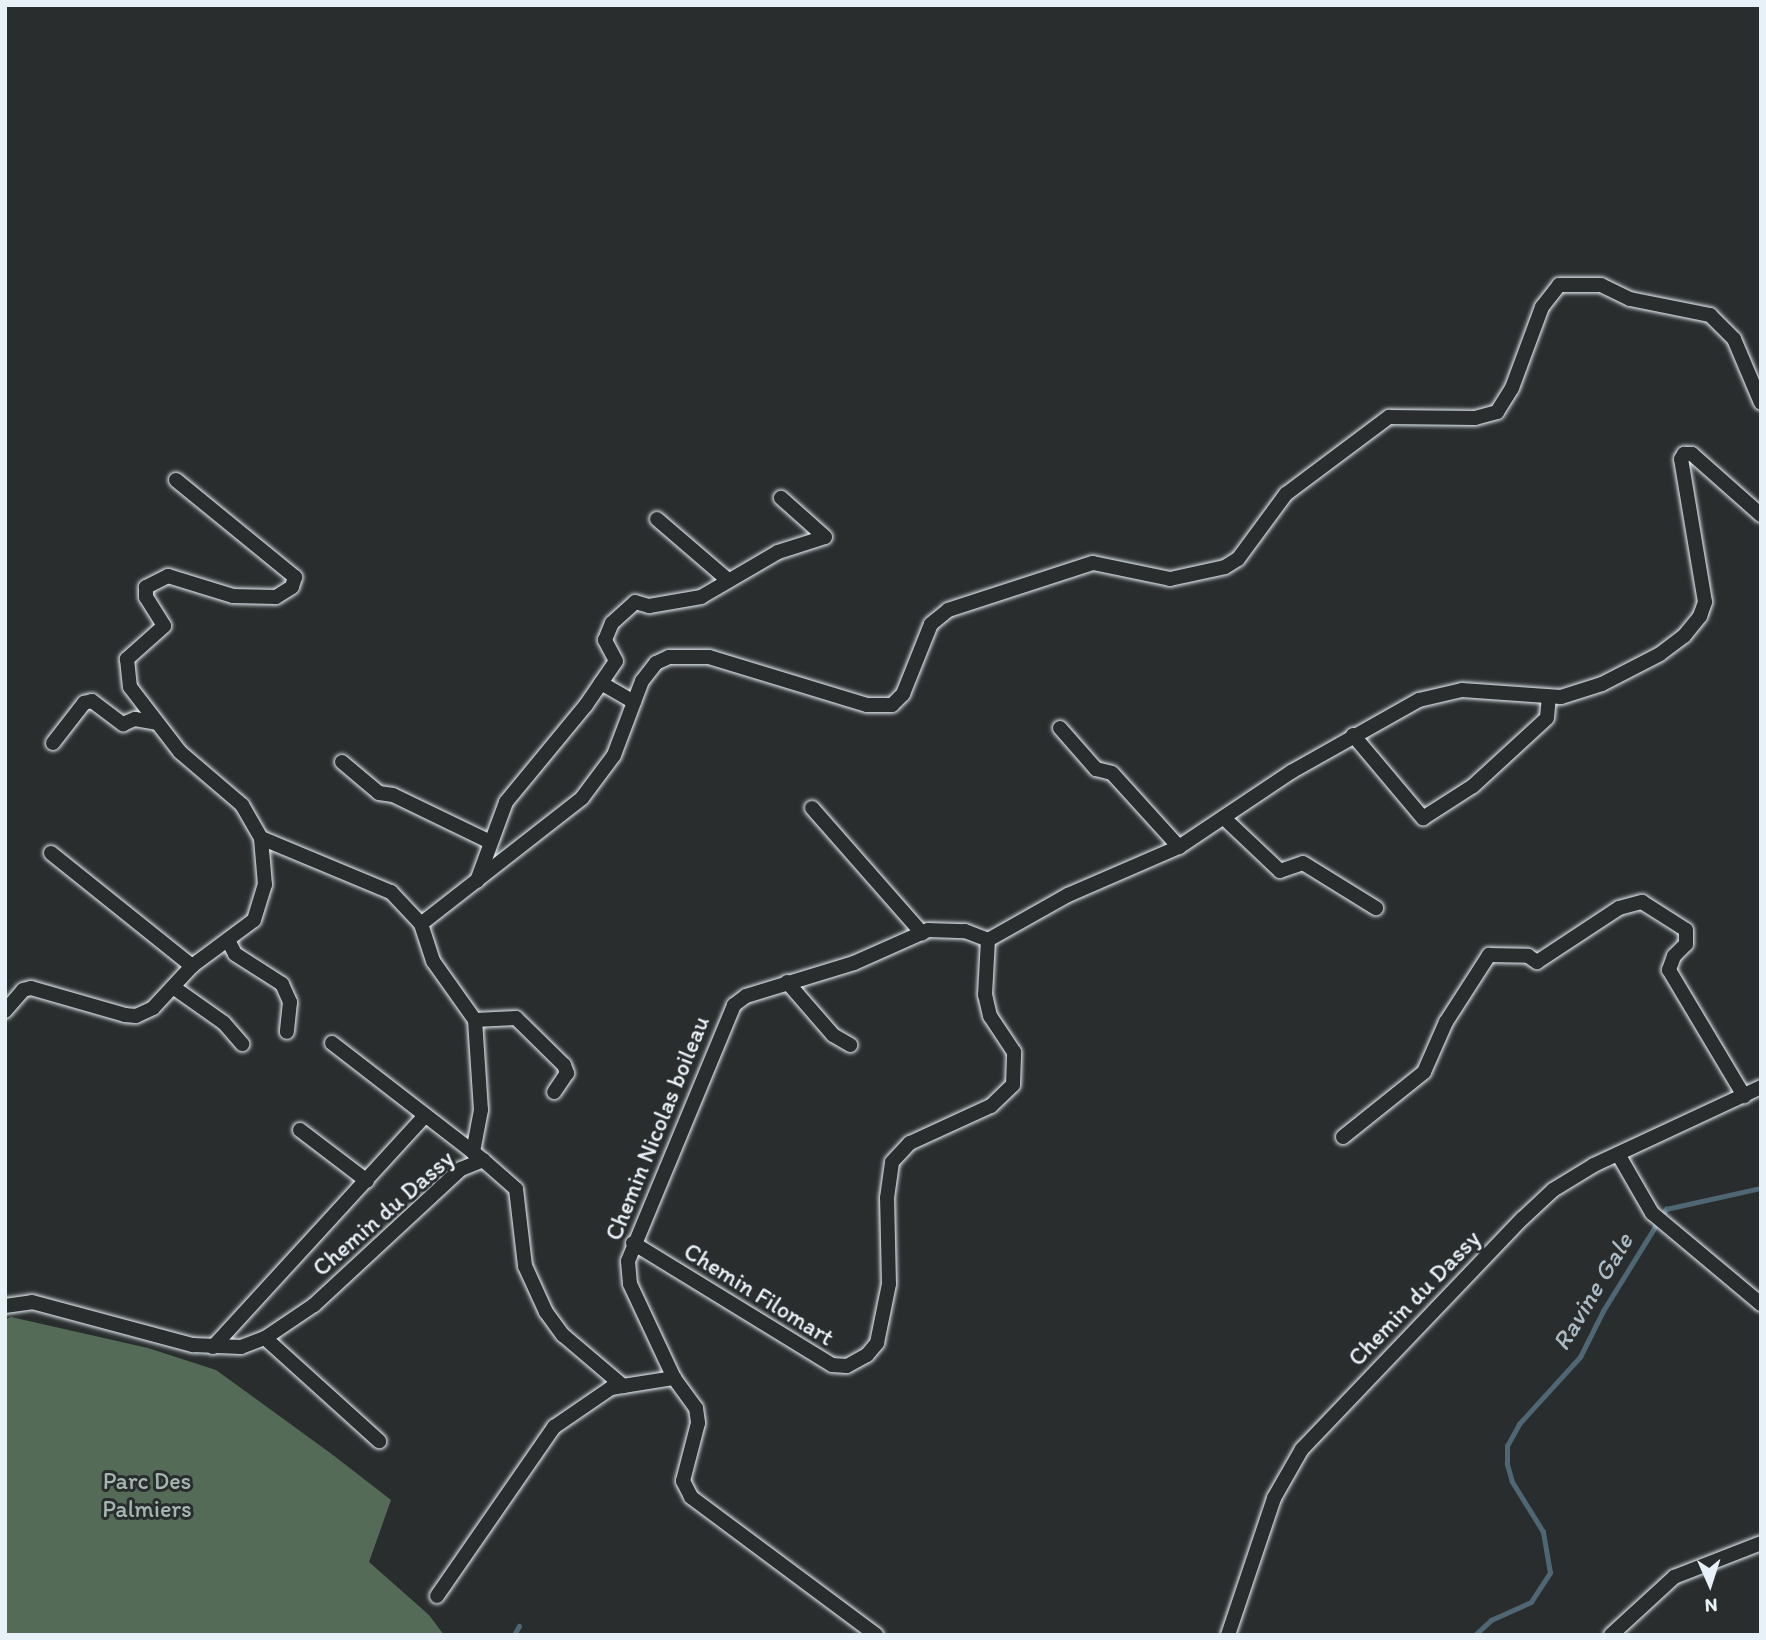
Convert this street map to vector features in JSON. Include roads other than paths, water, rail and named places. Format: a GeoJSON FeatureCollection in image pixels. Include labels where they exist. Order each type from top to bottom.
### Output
{"type":"FeatureCollection","features":[{"type":"Feature","properties":{"kind":"street"},"geometry":{"type":"LineString","coordinates":[[421,924],[582,798],[614,755],[648,670],[669,657],[684,656],[732,663],[867,705],[892,705],[903,694],[931,624],[948,610],[1093,563],[1170,579],[1224,567],[1243,553],[1286,494],[1389,417],[1475,418],[1497,412],[1512,388],[1542,307],[1559,285],[1601,285],[1630,299],[1710,315],[1734,339],[1761,403]]}},
{"type":"Feature","properties":{"kind":"street"},"geometry":{"type":"LineString","coordinates":[[988,940],[1069,895],[1180,847],[1353,735],[1419,700],[1462,690],[1549,697],[1602,684],[1660,654],[1700,616],[1705,602],[1681,459],[1684,454],[1692,454],[1761,514]]}},
{"type":"Feature","properties":{"kind":"street"},"geometry":{"type":"LineString","coordinates":[[5,1011],[23,990],[31,988],[136,1016],[153,1007],[192,966],[229,942],[261,909],[266,859],[261,838],[242,805],[180,752],[130,687],[125,670],[136,646],[155,639],[164,626],[146,597],[146,587],[168,576],[233,596],[276,597],[292,586],[295,577],[176,480]]}},
{"type":"Feature","properties":{"kind":"street"},"geometry":{"type":"LineString","coordinates":[[477,881],[488,841],[506,802],[601,683],[615,661],[605,640],[612,622],[635,602],[649,606],[701,597],[778,552],[825,537],[781,498]]}},
{"type":"Feature","properties":{"kind":"street"},"geometry":{"type":"LineString","coordinates":[[657,519],[728,580]]}},
{"type":"Feature","properties":{"kind":"street"},"geometry":{"type":"LineString","coordinates":[[601,683],[634,702]]}},
{"type":"Feature","properties":{"kind":"street"},"geometry":{"type":"LineString","coordinates":[[1353,735],[1423,818],[1473,786],[1547,718],[1549,697]]}},
{"type":"Feature","properties":{"kind":"street"},"geometry":{"type":"LineString","coordinates":[[53,743],[84,703],[92,701],[123,724],[135,719],[157,723]]}},
{"type":"Feature","properties":{"kind":"street"},"geometry":{"type":"LineString","coordinates":[[1060,728],[1096,769],[1112,773],[1180,847]]}},
{"type":"Feature","properties":{"kind":"street"},"geometry":{"type":"LineString","coordinates":[[342,762],[379,793],[488,841]]}},
{"type":"Feature","properties":{"kind":"street"},"geometry":{"type":"LineString","coordinates":[[812,808],[922,933]]}},
{"type":"Feature","properties":{"kind":"street"},"geometry":{"type":"LineString","coordinates":[[1224,818],[1280,871],[1303,863],[1376,908]]}},
{"type":"Feature","properties":{"kind":"street"},"geometry":{"type":"LineString","coordinates":[[261,838],[391,892],[421,924],[433,961],[475,1020],[481,1110],[478,1156]]}},
{"type":"Feature","properties":{"kind":"street"},"geometry":{"type":"LineString","coordinates":[[51,853],[192,966]]}},
{"type":"Feature","properties":{"kind":"street"},"geometry":{"type":"LineString","coordinates":[[1343,1137],[1424,1072],[1446,1021],[1489,956],[1528,956],[1537,962],[1619,908],[1642,902],[1685,929],[1686,944],[1674,956],[1669,970],[1744,1096]]}},
{"type":"Feature","properties":{"kind":"street","name":"Chemin Nicolas boileau"},"geometry":{"type":"LineString","coordinates":[[674,1378],[630,1284],[628,1261],[726,1016],[746,996],[854,963],[938,928],[965,931],[988,940]]}},
{"type":"Feature","properties":{"kind":"street","name":"Chemin Filomart"},"geometry":{"type":"LineString","coordinates":[[633,1243],[832,1365],[847,1366],[867,1355],[877,1343],[889,1284],[887,1198],[892,1162],[910,1143],[991,1106],[1013,1085],[1014,1052],[990,1016],[985,995],[988,940]]}},
{"type":"Feature","properties":{"kind":"street"},"geometry":{"type":"LineString","coordinates":[[229,942],[234,954],[282,984],[290,1002],[287,1032]]}},
{"type":"Feature","properties":{"kind":"street"},"geometry":{"type":"LineString","coordinates":[[788,982],[833,1035],[850,1045]]}},
{"type":"Feature","properties":{"kind":"street"},"geometry":{"type":"LineString","coordinates":[[173,987],[225,1023],[242,1044]]}},
{"type":"Feature","properties":{"kind":"street"},"geometry":{"type":"LineString","coordinates":[[475,1020],[516,1018],[564,1065],[568,1073],[554,1092]]}},
{"type":"Feature","properties":{"kind":"street","name":"Chemin du Dassy"},"geometry":{"type":"LineString","coordinates":[[332,1043],[424,1117],[478,1156],[516,1189],[524,1266],[546,1312],[563,1335],[622,1385]]}},
{"type":"Feature","properties":{"kind":"street","name":"Chemin du Dassy"},"geometry":{"type":"LineString","coordinates":[[1228,1635],[1274,1499],[1302,1449],[1550,1193],[1618,1154],[1761,1087]]}},
{"type":"Feature","properties":{"kind":"street","name":"Chemin du Dassy"},"geometry":{"type":"LineString","coordinates":[[213,1347],[424,1117]]}},
{"type":"Feature","properties":{"kind":"street"},"geometry":{"type":"LineString","coordinates":[[300,1130],[367,1181]]}},
{"type":"Feature","properties":{"kind":"street"},"geometry":{"type":"LineString","coordinates":[[1618,1154],[1652,1213],[1761,1304]]}},
{"type":"Feature","properties":{"kind":"street","name":"Chemin du Dassy"},"geometry":{"type":"LineString","coordinates":[[5,1306],[33,1302],[213,1347],[241,1347],[265,1338],[314,1305],[460,1169],[478,1156]]}},
{"type":"Feature","properties":{"kind":"street"},"geometry":{"type":"LineString","coordinates":[[265,1338],[379,1441]]}},
{"type":"Feature","properties":{"kind":"street"},"geometry":{"type":"LineString","coordinates":[[438,1596],[554,1427],[611,1388],[674,1378],[696,1408],[698,1423],[683,1481],[691,1497],[876,1635]]}},
{"type":"Feature","properties":{"kind":"street"},"geometry":{"type":"LineString","coordinates":[[1611,1635],[1674,1577],[1761,1543]]}},
{"type":"Feature","properties":{"kind":"waterway","name":"Ravine Gale"},"geometry":{"type":"LineString","coordinates":[[1475,1635],[1491,1620],[1531,1602],[1550,1573],[1543,1532],[1512,1482],[1507,1464],[1507,1446],[1519,1424],[1580,1357],[1603,1311],[1666,1209],[1761,1188]]}},
{"type":"Feature","properties":{"kind":"waterway"},"geometry":{"type":"LineString","coordinates":[[514,1635],[519,1626]]}},
{"type":"Feature","properties":{"kind":"park label","name":"Parc Des Palmiers"},"geometry":{"type":"Point","coordinates":[147,1495]}}]}
